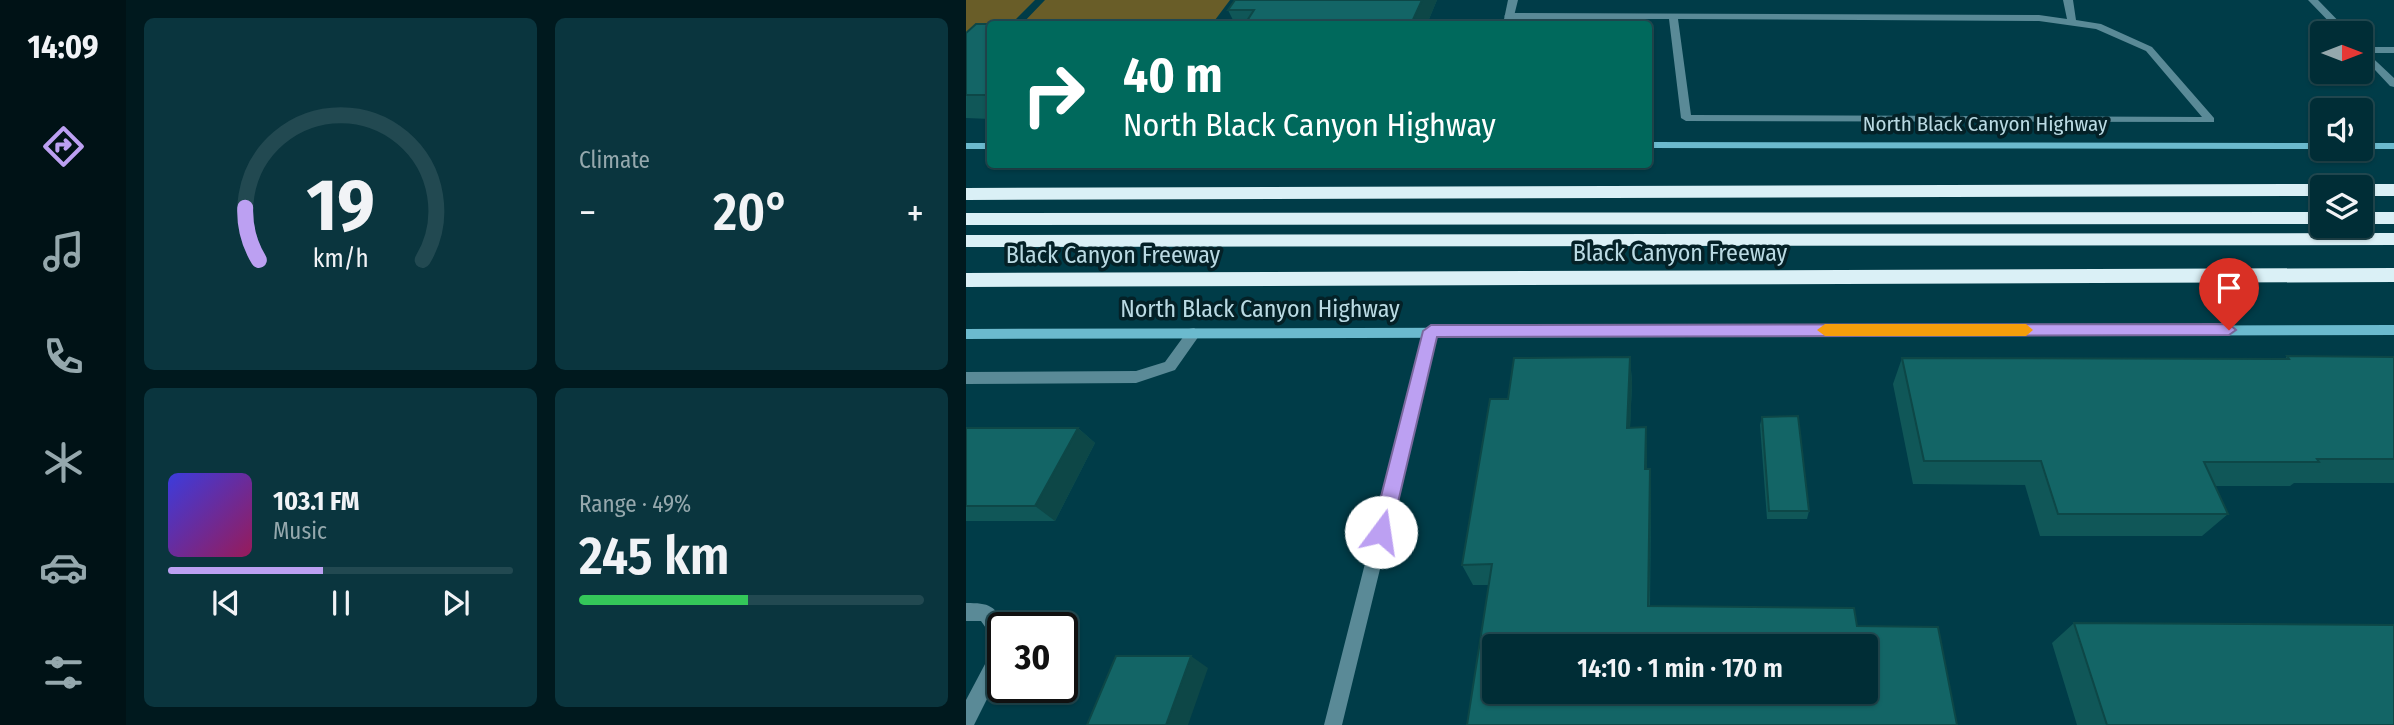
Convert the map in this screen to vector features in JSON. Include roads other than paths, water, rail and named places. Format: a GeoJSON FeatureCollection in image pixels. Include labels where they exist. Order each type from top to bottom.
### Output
{"type":"FeatureCollection","features":[{"type":"Feature","properties":{"kind":"highway"},"geometry":{"type":"LineString","coordinates":[[966,194],[2310,190]]}},
{"type":"Feature","properties":{"kind":"highway"},"geometry":{"type":"LineString","coordinates":[[2373,190],[2394,190]]}},
{"type":"Feature","properties":{"kind":"highway"},"geometry":{"type":"LineString","coordinates":[[966,219],[2310,218]]}},
{"type":"Feature","properties":{"kind":"highway"},"geometry":{"type":"LineString","coordinates":[[2373,218],[2394,218]]}},
{"type":"Feature","properties":{"kind":"highway"},"geometry":{"type":"LineString","coordinates":[[966,241],[2394,239]]}},
{"type":"Feature","properties":{"kind":"highway","name":"Black Canyon Freeway"},"geometry":{"type":"LineString","coordinates":[[966,280],[2394,275]]}},
{"type":"Feature","properties":{"kind":"main road","name":"North Black Canyon Highway"},"geometry":{"type":"LineString","coordinates":[[1652,145],[2310,146]]}},
{"type":"Feature","properties":{"kind":"main road"},"geometry":{"type":"LineString","coordinates":[[966,146],[987,146]]}},
{"type":"Feature","properties":{"kind":"main road"},"geometry":{"type":"LineString","coordinates":[[2373,146],[2394,146]]}},
{"type":"Feature","properties":{"kind":"main road","name":"North Black Canyon Highway"},"geometry":{"type":"LineString","coordinates":[[966,334],[2394,330]]}},
{"type":"Feature","properties":{"kind":"street"},"geometry":{"type":"LineString","coordinates":[[1513,0],[1508,20],[1673,17],[2039,18],[2098,26],[2150,49],[2210,120],[1686,118],[1673,17]]}},
{"type":"Feature","properties":{"kind":"street"},"geometry":{"type":"LineString","coordinates":[[2068,0],[2072,23]]}},
{"type":"Feature","properties":{"kind":"street"},"geometry":{"type":"LineString","coordinates":[[2313,0],[2333,21]]}},
{"type":"Feature","properties":{"kind":"street"},"geometry":{"type":"LineString","coordinates":[[2373,50],[2394,50]]}},
{"type":"Feature","properties":{"kind":"street"},"geometry":{"type":"LineString","coordinates":[[2373,62],[2394,84]]}},
{"type":"Feature","properties":{"kind":"street"},"geometry":{"type":"LineString","coordinates":[[1334,725],[1431,331]]}},
{"type":"Feature","properties":{"kind":"street"},"geometry":{"type":"LineString","coordinates":[[966,378],[1136,377],[1170,366],[1194,333]]}},
{"type":"Feature","properties":{"kind":"street"},"geometry":{"type":"LineString","coordinates":[[966,612],[986,611],[996,627],[1002,650],[966,720]]}}]}
